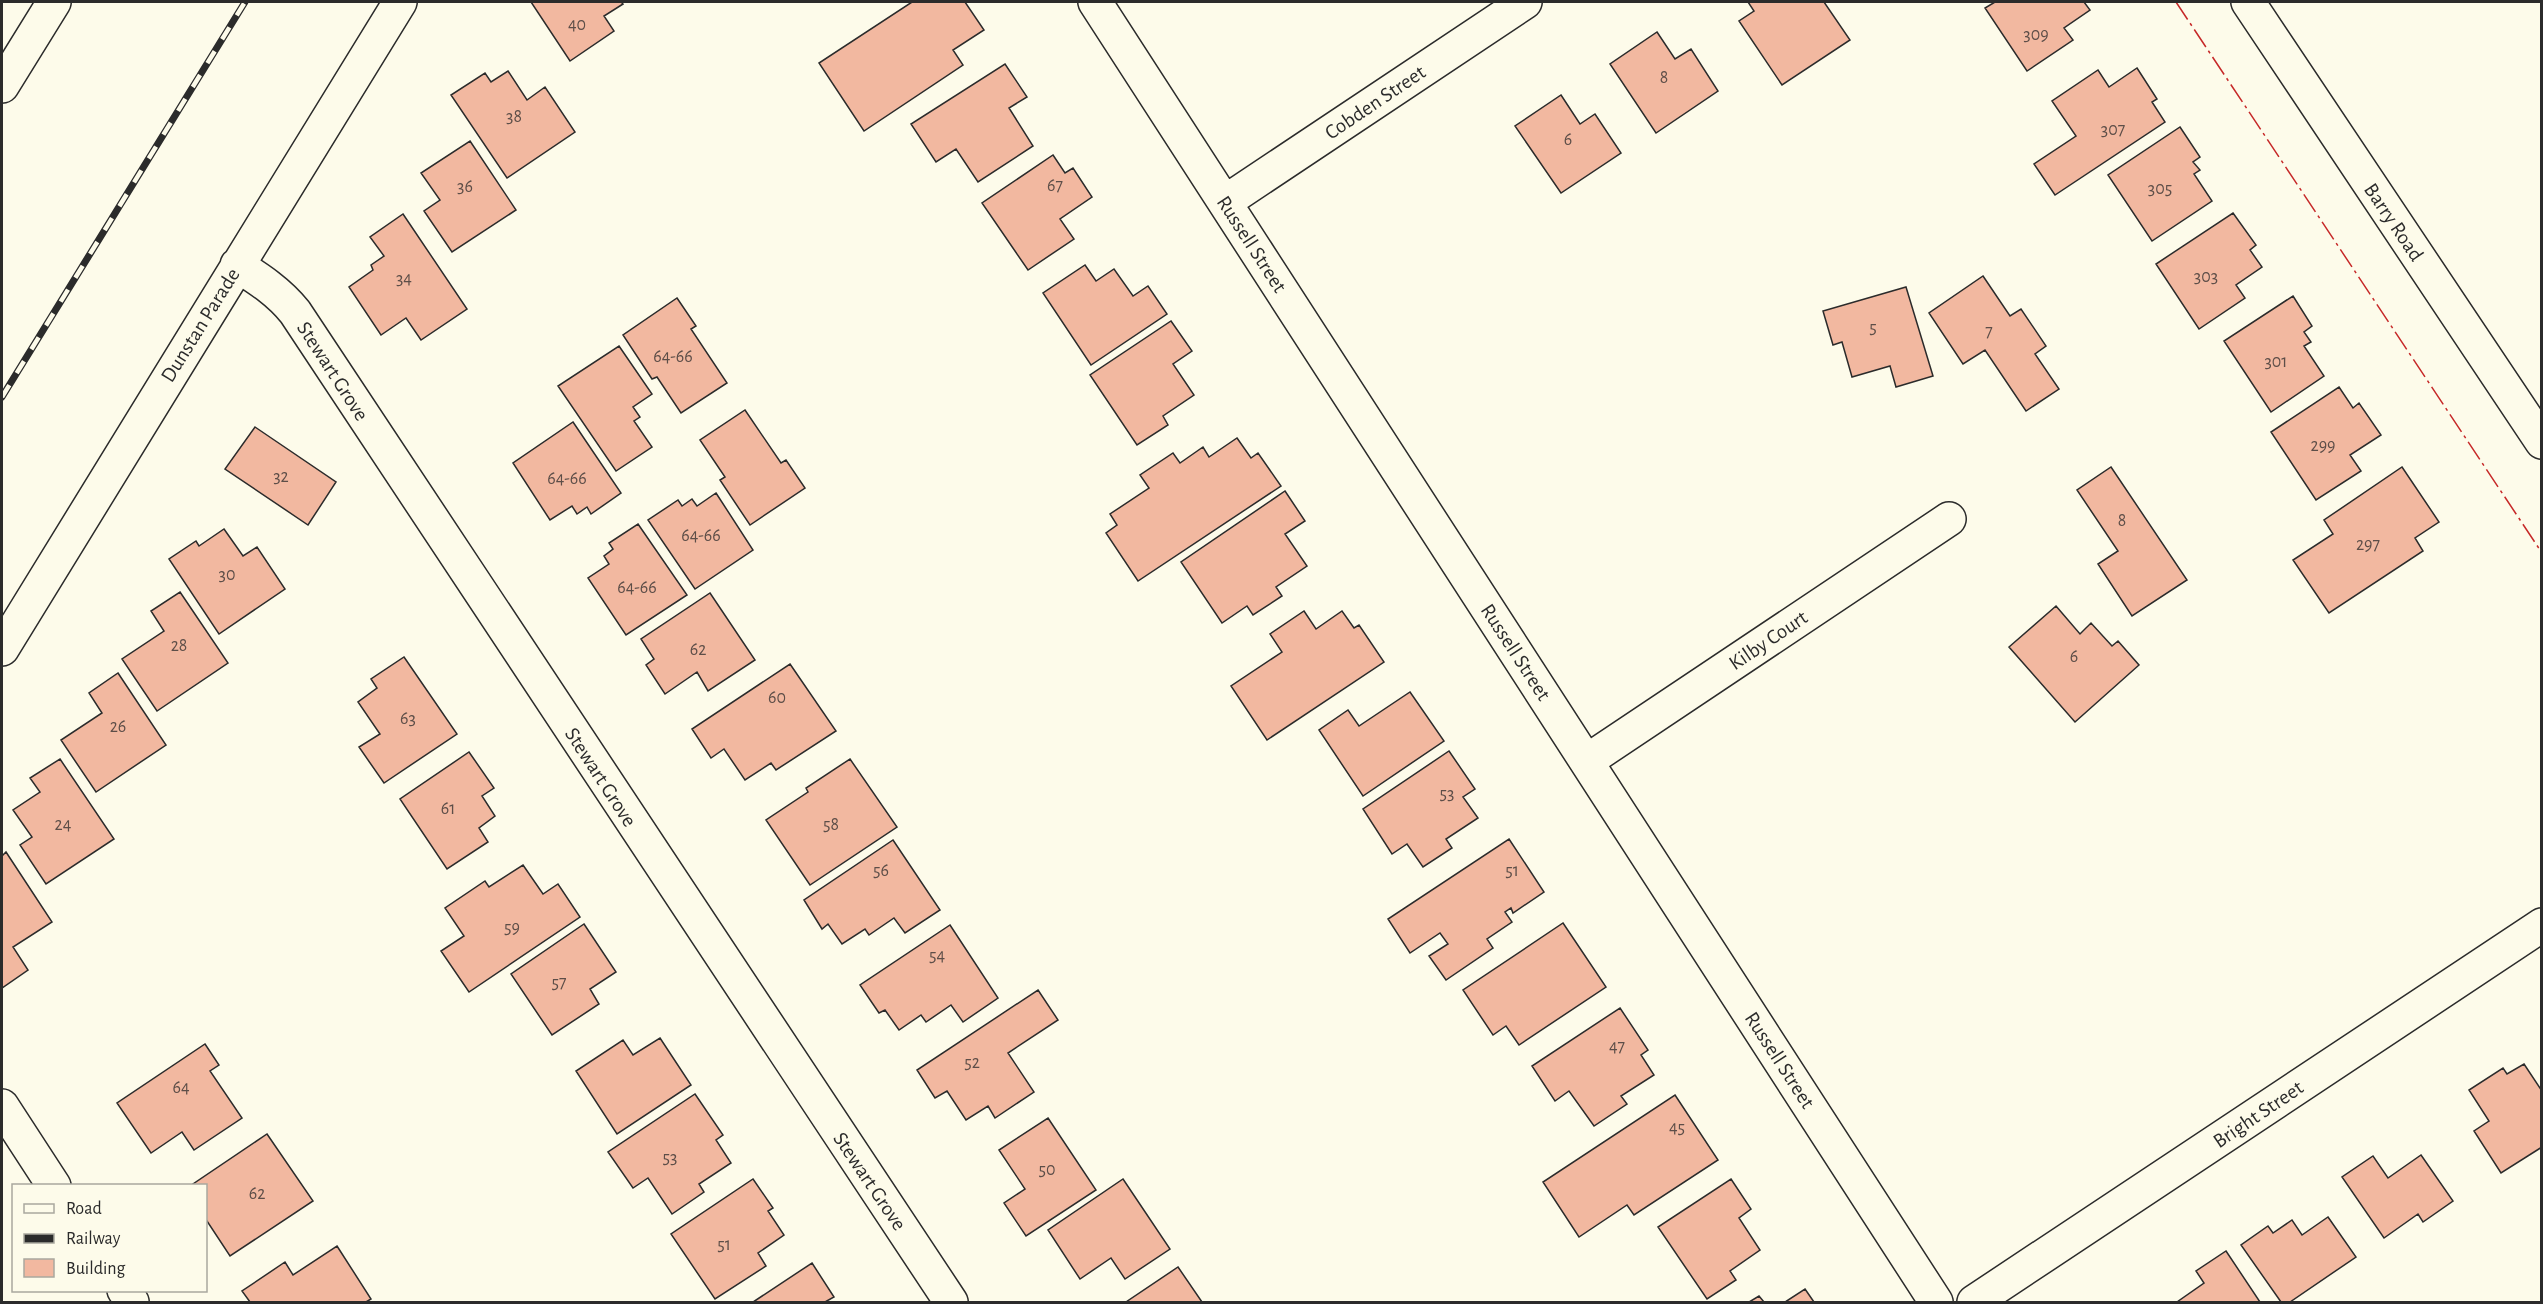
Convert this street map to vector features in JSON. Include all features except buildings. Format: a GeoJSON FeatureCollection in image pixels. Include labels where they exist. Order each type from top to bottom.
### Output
{"type":"FeatureCollection","features":[{"type":"Feature","properties":{"kind":"street"},"geometry":{"type":"LineString","coordinates":[[2,86],[54,2]]}},
{"type":"Feature","properties":{"kind":"street","name":"Dunstan Parade"},"geometry":{"type":"LineString","coordinates":[[2,649],[400,2]]}},
{"type":"Feature","properties":{"kind":"street","name":"Russell Street"},"geometry":{"type":"LineString","coordinates":[[1095,2],[1936,1302]]}},
{"type":"Feature","properties":{"kind":"street","name":"Cobden Street"},"geometry":{"type":"LineString","coordinates":[[1225,202],[1525,2]]}},
{"type":"Feature","properties":{"kind":"street","name":"Barry Road"},"geometry":{"type":"LineString","coordinates":[[2247,2],[2541,442]]}},
{"type":"Feature","properties":{"kind":"street","name":"Stewart Grove"},"geometry":{"type":"LineString","coordinates":[[237,265],[265,283],[295,312],[951,1302]]}},
{"type":"Feature","properties":{"kind":"street","name":"Kilby Court"},"geometry":{"type":"LineString","coordinates":[[1587,761],[1949,519]]}},
{"type":"Feature","properties":{"kind":"street","name":"Bright Street"},"geometry":{"type":"LineString","coordinates":[[1974,1302],[2541,925]]}},
{"type":"Feature","properties":{"kind":"street"},"geometry":{"type":"LineString","coordinates":[[2,1106],[53,1184]]}},
{"type":"Feature","properties":{"kind":"railway"},"geometry":{"type":"LineString","coordinates":[[2,397],[245,2]]}},
{"type":"Feature","properties":{"kind":"power"},"geometry":{"type":"LineString","coordinates":[[2176,2],[2542,553]]}}]}
